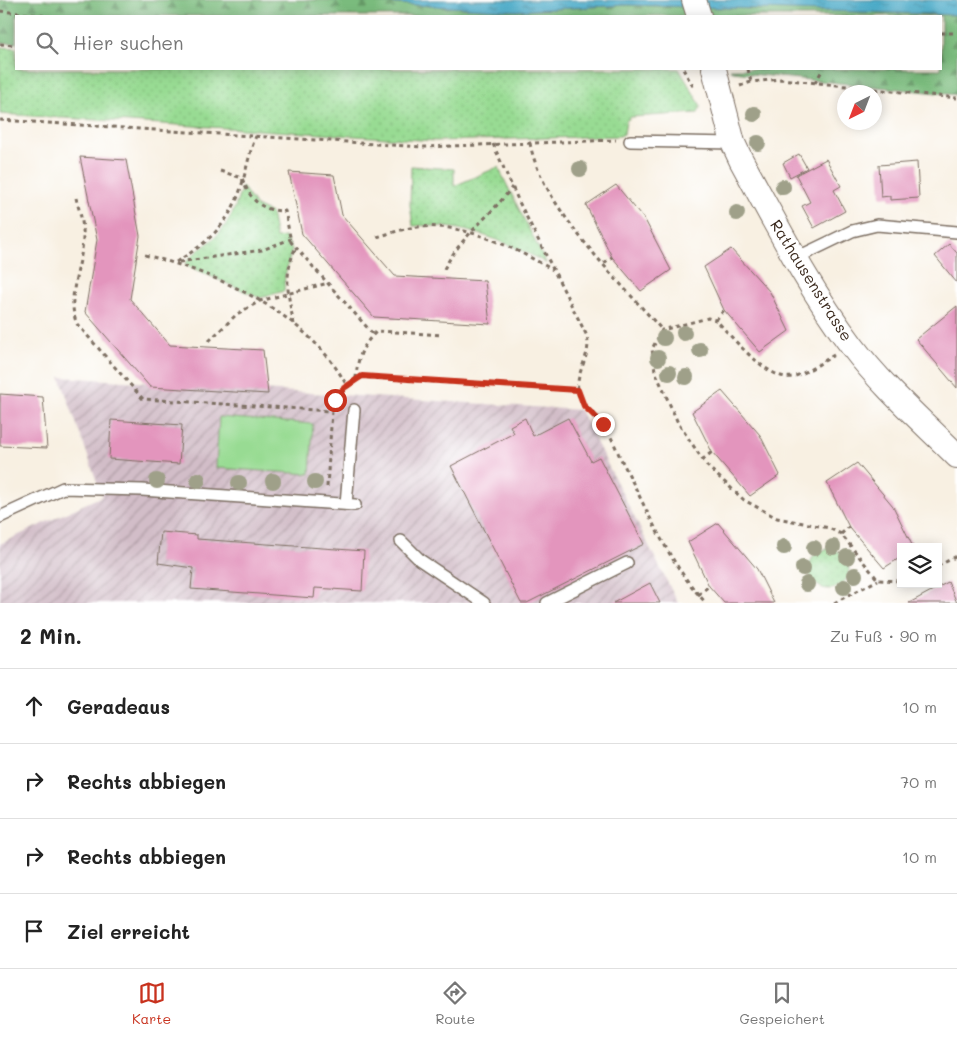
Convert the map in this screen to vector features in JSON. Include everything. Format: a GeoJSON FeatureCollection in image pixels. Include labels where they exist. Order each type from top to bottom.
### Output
{"type":"FeatureCollection","features":[{"type":"Feature","properties":{"kind":"street"},"geometry":{"type":"LineString","coordinates":[[694,0],[699,15]]}},
{"type":"Feature","properties":{"kind":"street","name":"Rathausenstrasse"},"geometry":{"type":"LineString","coordinates":[[717,79],[733,143],[796,258],[852,346],[957,456]]}},
{"type":"Feature","properties":{"kind":"lane"},"geometry":{"type":"LineString","coordinates":[[630,141],[733,143]]}},
{"type":"Feature","properties":{"kind":"lane"},"geometry":{"type":"LineString","coordinates":[[796,258],[852,231],[877,225],[957,232]]}},
{"type":"Feature","properties":{"kind":"lane"},"geometry":{"type":"LineString","coordinates":[[0,517],[64,488],[142,490],[351,505],[354,410]]}},
{"type":"Feature","properties":{"kind":"lane"},"geometry":{"type":"LineString","coordinates":[[401,541],[420,560],[484,603]]}},
{"type":"Feature","properties":{"kind":"lane"},"geometry":{"type":"LineString","coordinates":[[547,603],[627,563]]}},
{"type":"Feature","properties":{"kind":"path"},"geometry":{"type":"LineString","coordinates":[[0,11],[38,15]]}},
{"type":"Feature","properties":{"kind":"path"},"geometry":{"type":"LineString","coordinates":[[942,33],[957,33]]}},
{"type":"Feature","properties":{"kind":"path"},"geometry":{"type":"LineString","coordinates":[[0,44],[15,44]]}},
{"type":"Feature","properties":{"kind":"path"},"geometry":{"type":"LineString","coordinates":[[748,70],[751,82]]}},
{"type":"Feature","properties":{"kind":"path"},"geometry":{"type":"LineString","coordinates":[[815,82],[822,70]]}},
{"type":"Feature","properties":{"kind":"path"},"geometry":{"type":"LineString","coordinates":[[717,79],[751,82],[781,79],[957,98]]}},
{"type":"Feature","properties":{"kind":"path"},"geometry":{"type":"LineString","coordinates":[[0,120],[424,147],[630,141]]}},
{"type":"Feature","properties":{"kind":"path"},"geometry":{"type":"LineString","coordinates":[[175,263],[200,248],[215,235],[236,202],[256,136]]}},
{"type":"Feature","properties":{"kind":"path"},"geometry":{"type":"LineString","coordinates":[[530,143],[533,161],[569,224],[662,330]]}},
{"type":"Feature","properties":{"kind":"path"},"geometry":{"type":"LineString","coordinates":[[493,144],[512,187],[587,336],[590,345],[578,383],[578,390],[584,406],[603,424],[672,559],[706,603]]}},
{"type":"Feature","properties":{"kind":"path"},"geometry":{"type":"LineString","coordinates":[[220,171],[242,178],[250,196],[257,203],[272,211],[285,211],[291,239],[296,247],[373,334]]}},
{"type":"Feature","properties":{"kind":"path"},"geometry":{"type":"LineString","coordinates":[[444,269],[453,252],[469,233],[496,208],[512,187]]}},
{"type":"Feature","properties":{"kind":"path"},"geometry":{"type":"LineString","coordinates":[[76,198],[84,236],[73,294],[72,313],[77,324],[143,399],[332,411]]}},
{"type":"Feature","properties":{"kind":"path"},"geometry":{"type":"LineString","coordinates":[[377,237],[410,228],[435,226],[469,233],[500,243],[553,270]]}},
{"type":"Feature","properties":{"kind":"path"},"geometry":{"type":"LineString","coordinates":[[175,263],[262,250],[291,239]]}},
{"type":"Feature","properties":{"kind":"path"},"geometry":{"type":"LineString","coordinates":[[294,325],[288,293],[288,269],[296,247]]}},
{"type":"Feature","properties":{"kind":"path"},"geometry":{"type":"LineString","coordinates":[[145,255],[175,263],[245,292],[260,301],[294,325],[323,352],[337,368],[347,386]]}},
{"type":"Feature","properties":{"kind":"path"},"geometry":{"type":"LineString","coordinates":[[604,263],[612,257]]}},
{"type":"Feature","properties":{"kind":"path"},"geometry":{"type":"LineString","coordinates":[[209,341],[237,314],[260,301],[324,286],[328,283]]}},
{"type":"Feature","properties":{"kind":"path"},"geometry":{"type":"LineString","coordinates":[[716,320],[724,310]]}},
{"type":"Feature","properties":{"kind":"path"},"geometry":{"type":"LineString","coordinates":[[852,346],[792,377],[779,375],[752,359],[716,320],[708,318],[662,330],[652,349],[655,371],[678,423],[702,460],[744,500],[760,509],[777,518],[829,528],[841,534],[878,580]]}},
{"type":"Feature","properties":{"kind":"path"},"geometry":{"type":"LineString","coordinates":[[356,379],[357,362],[362,349],[376,331],[442,335]]}},
{"type":"Feature","properties":{"kind":"path"},"geometry":{"type":"LineString","coordinates":[[326,503],[332,411],[335,400],[347,386],[362,376],[386,376],[578,390]]}},
{"type":"Feature","properties":{"kind":"path"},"geometry":{"type":"LineString","coordinates":[[702,460],[712,452]]}},
{"type":"Feature","properties":{"kind":"path"},"geometry":{"type":"LineString","coordinates":[[841,534],[849,528]]}},
{"type":"Feature","properties":{"kind":"path"},"geometry":{"type":"LineString","coordinates":[[942,564],[957,556]]}},
{"type":"Feature","properties":{"kind":"path"},"geometry":{"type":"LineString","coordinates":[[834,603],[878,580],[897,581]]}},
{"type":"Feature","properties":{"kind":"path"},"geometry":{"type":"LineString","coordinates":[[698,595],[709,586]]}},
{"type":"Feature","properties":{"kind":"shaded area"},"geometry":{"type":"Polygon","coordinates":[[[60,377],[580,410],[678,603],[0,603],[0,544],[102,496],[60,377]]]}},
{"type":"Feature","properties":{"kind":"green space"},"geometry":{"type":"Polygon","coordinates":[[[0,0],[332,0],[516,11],[628,5],[957,15],[957,95],[882,87],[882,85],[860,85],[733,72],[731,70],[942,70],[942,15],[15,15],[15,43],[0,43],[0,0]]]}},
{"type":"Feature","properties":{"kind":"green space"},"geometry":{"type":"Polygon","coordinates":[[[0,47],[15,48],[15,70],[680,70],[701,106],[698,113],[631,117],[626,121],[624,134],[620,136],[436,141],[0,114],[0,47]]]}},
{"type":"Feature","properties":{"kind":"green space"},"geometry":{"type":"Polygon","coordinates":[[[411,166],[454,169],[454,186],[498,167],[546,263],[498,240],[465,230],[448,227],[413,226],[410,205],[411,166]]]}},
{"type":"Feature","properties":{"kind":"green space"},"geometry":{"type":"Polygon","coordinates":[[[242,186],[256,206],[271,213],[276,238],[285,237],[292,249],[285,276],[284,291],[260,298],[185,265],[198,250],[220,233],[235,208],[242,186]]]}},
{"type":"Feature","properties":{"kind":"green space"},"geometry":{"type":"Polygon","coordinates":[[[219,417],[313,424],[310,474],[216,468],[219,417]]]}},
{"type":"Feature","properties":{"kind":"green space"},"geometry":{"type":"Polygon","coordinates":[[[833,549],[840,552],[846,558],[849,569],[848,577],[840,586],[833,589],[825,589],[818,586],[810,577],[809,565],[812,558],[821,550],[833,549]]]}},
{"type":"Feature","properties":{"kind":"water"},"geometry":{"type":"Polygon","coordinates":[[[332,0],[957,0],[957,15],[628,5],[516,11],[332,0]]]}},
{"type":"Feature","properties":{"kind":"building"},"geometry":{"type":"Polygon","coordinates":[[[799,154],[807,168],[790,177],[783,163],[799,154]]]}},
{"type":"Feature","properties":{"kind":"building"},"geometry":{"type":"Polygon","coordinates":[[[80,157],[126,160],[140,236],[130,299],[170,345],[263,350],[268,394],[150,387],[85,312],[97,240],[80,157]]]}},
{"type":"Feature","properties":{"kind":"building"},"geometry":{"type":"Polygon","coordinates":[[[826,159],[841,186],[834,190],[845,211],[814,228],[802,206],[810,202],[796,175],[826,159]]]}},
{"type":"Feature","properties":{"kind":"building"},"geometry":{"type":"Polygon","coordinates":[[[917,162],[919,198],[890,200],[890,196],[881,197],[879,165],[917,162]]]}},
{"type":"Feature","properties":{"kind":"building"},"geometry":{"type":"Polygon","coordinates":[[[289,172],[334,175],[342,215],[395,276],[485,281],[490,324],[374,317],[302,234],[289,172]]]}},
{"type":"Feature","properties":{"kind":"building"},"geometry":{"type":"Polygon","coordinates":[[[616,185],[645,220],[671,270],[641,291],[612,257],[586,205],[616,185]]]}},
{"type":"Feature","properties":{"kind":"building"},"geometry":{"type":"Polygon","coordinates":[[[949,244],[957,253],[957,283],[935,256],[949,244]]]}},
{"type":"Feature","properties":{"kind":"building"},"geometry":{"type":"Polygon","coordinates":[[[731,249],[770,292],[789,331],[760,352],[724,310],[704,267],[731,249]]]}},
{"type":"Feature","properties":{"kind":"building"},"geometry":{"type":"Polygon","coordinates":[[[957,306],[957,388],[916,339],[957,306]]]}},
{"type":"Feature","properties":{"kind":"building"},"geometry":{"type":"Polygon","coordinates":[[[722,391],[760,435],[780,475],[750,496],[712,452],[692,412],[722,391]]]}},
{"type":"Feature","properties":{"kind":"building"},"geometry":{"type":"Polygon","coordinates":[[[0,394],[43,397],[47,448],[0,446],[0,394]]]}},
{"type":"Feature","properties":{"kind":"building"},"geometry":{"type":"Polygon","coordinates":[[[525,418],[533,436],[568,418],[591,461],[599,457],[644,544],[527,603],[521,603],[451,466],[514,433],[510,426],[525,418]]]}},
{"type":"Feature","properties":{"kind":"building"},"geometry":{"type":"Polygon","coordinates":[[[111,420],[182,425],[179,464],[109,459],[111,420]]]}},
{"type":"Feature","properties":{"kind":"building"},"geometry":{"type":"Polygon","coordinates":[[[857,463],[893,506],[911,543],[897,543],[897,560],[884,568],[849,527],[827,483],[857,463]]]}},
{"type":"Feature","properties":{"kind":"building"},"geometry":{"type":"Polygon","coordinates":[[[718,523],[757,569],[774,603],[724,603],[709,586],[688,542],[718,523]]]}},
{"type":"Feature","properties":{"kind":"building"},"geometry":{"type":"Polygon","coordinates":[[[161,532],[197,535],[197,539],[364,551],[362,591],[315,588],[314,598],[191,589],[193,568],[158,563],[161,532]]]}},
{"type":"Feature","properties":{"kind":"building"},"geometry":{"type":"Polygon","coordinates":[[[948,582],[957,603],[909,603],[937,588],[942,588],[942,585],[948,582]]]}},
{"type":"Feature","properties":{"kind":"building"},"geometry":{"type":"Polygon","coordinates":[[[650,583],[660,603],[613,603],[650,583]]]}},
{"type":"Feature","properties":{"kind":"route"},"geometry":{"type":"LineString","coordinates":[[335,400],[344,388],[362,376],[386,376],[578,390],[584,406],[603,424]]}}]}
